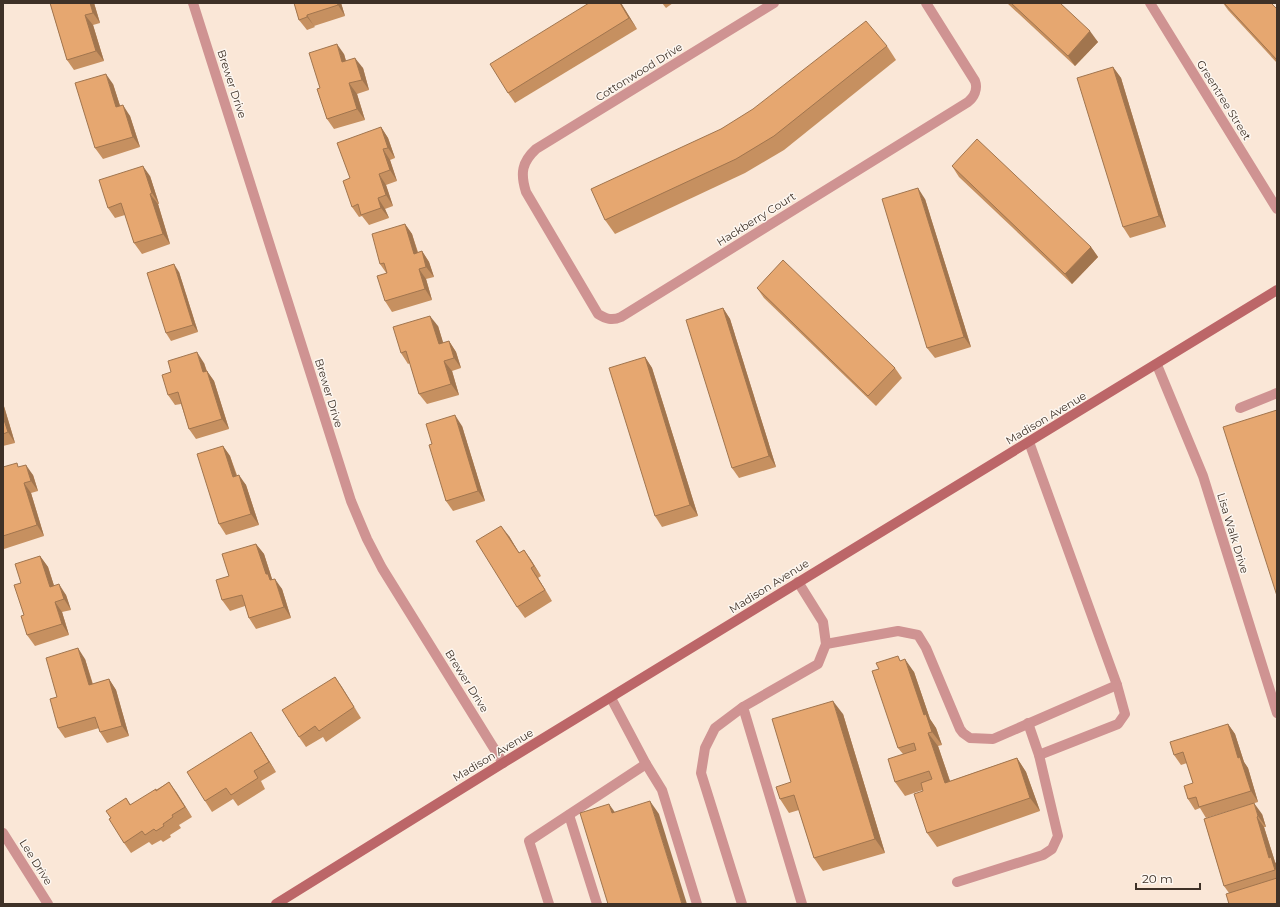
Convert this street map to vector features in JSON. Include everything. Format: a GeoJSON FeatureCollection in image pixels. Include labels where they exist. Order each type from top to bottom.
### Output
{"type":"FeatureCollection","features":[{"type":"Feature","properties":{"kind":"main road","name":"Madison Avenue"},"geometry":{"type":"LineString","coordinates":[[276,904],[798,582],[1157,365],[1277,290]]}},
{"type":"Feature","properties":{"kind":"street","name":"Brewer Drive"},"geometry":{"type":"LineString","coordinates":[[193,3],[351,501],[367,539],[382,568],[504,763]]}},
{"type":"Feature","properties":{"kind":"street","name":"Hackberry Court"},"geometry":{"type":"LineString","coordinates":[[523,167],[522,181],[526,192],[598,314],[605,318],[618,318],[968,102],[973,97],[976,90],[975,81],[926,3]]}},
{"type":"Feature","properties":{"kind":"street","name":"Greentree Street"},"geometry":{"type":"LineString","coordinates":[[1150,3],[1277,209]]}},
{"type":"Feature","properties":{"kind":"street","name":"Cottonwood Drive"},"geometry":{"type":"LineString","coordinates":[[523,167],[527,158],[536,149],[769,4]]}},
{"type":"Feature","properties":{"kind":"street","name":"Lisa Walk Drive"},"geometry":{"type":"LineString","coordinates":[[1157,365],[1203,476],[1277,713]]}},
{"type":"Feature","properties":{"kind":"street"},"geometry":{"type":"LineString","coordinates":[[1240,408],[1277,392]]}},
{"type":"Feature","properties":{"kind":"street"},"geometry":{"type":"LineString","coordinates":[[1029,442],[1117,685],[1125,714],[1118,724],[1039,754]]}},
{"type":"Feature","properties":{"kind":"street"},"geometry":{"type":"LineString","coordinates":[[742,904],[701,773],[705,748],[715,728],[743,707],[818,664],[826,644],[823,622],[798,582]]}},
{"type":"Feature","properties":{"kind":"street"},"geometry":{"type":"LineString","coordinates":[[826,644],[898,631],[918,635],[926,648],[960,729],[970,738],[993,739],[1117,685]]}},
{"type":"Feature","properties":{"kind":"street"},"geometry":{"type":"LineString","coordinates":[[611,698],[646,764],[662,790],[697,904]]}},
{"type":"Feature","properties":{"kind":"street"},"geometry":{"type":"LineString","coordinates":[[743,707],[802,904]]}},
{"type":"Feature","properties":{"kind":"street"},"geometry":{"type":"LineString","coordinates":[[957,882],[1043,855],[1052,849],[1058,836],[1039,754],[1028,724]]}},
{"type":"Feature","properties":{"kind":"street"},"geometry":{"type":"LineString","coordinates":[[549,904],[529,841],[646,764]]}},
{"type":"Feature","properties":{"kind":"street"},"geometry":{"type":"LineString","coordinates":[[569,815],[597,904]]}},
{"type":"Feature","properties":{"kind":"street","name":"Lee Drive"},"geometry":{"type":"LineString","coordinates":[[3,833],[48,904]]}},
{"type":"Feature","properties":{"kind":"building"},"geometry":{"type":"Polygon","coordinates":[[[50,3],[90,3],[93,13],[85,15],[96,51],[67,60],[50,3]]]}},
{"type":"Feature","properties":{"kind":"building"},"geometry":{"type":"Polygon","coordinates":[[[294,3],[337,3],[338,5],[307,15],[307,17],[299,20],[294,3]]]}},
{"type":"Feature","properties":{"kind":"building"},"geometry":{"type":"Polygon","coordinates":[[[589,3],[620,3],[629,18],[508,93],[490,64],[589,3]]]}},
{"type":"Feature","properties":{"kind":"building"},"geometry":{"type":"Polygon","coordinates":[[[1011,3],[1060,3],[1090,31],[1068,56],[1011,3]]]}},
{"type":"Feature","properties":{"kind":"building"},"geometry":{"type":"Polygon","coordinates":[[[1224,3],[1271,3],[1277,9],[1277,60],[1224,3]]]}},
{"type":"Feature","properties":{"kind":"building"},"geometry":{"type":"Polygon","coordinates":[[[866,21],[887,46],[774,136],[736,159],[605,220],[591,189],[721,129],[753,109],[866,21]]]}},
{"type":"Feature","properties":{"kind":"building"},"geometry":{"type":"Polygon","coordinates":[[[337,44],[342,62],[355,58],[362,80],[349,83],[357,109],[327,119],[317,89],[320,88],[309,53],[337,44]]]}},
{"type":"Feature","properties":{"kind":"building"},"geometry":{"type":"Polygon","coordinates":[[[1113,67],[1159,216],[1123,227],[1077,78],[1113,67]]]}},
{"type":"Feature","properties":{"kind":"building"},"geometry":{"type":"Polygon","coordinates":[[[106,74],[116,107],[123,105],[133,137],[95,148],[75,83],[106,74]]]}},
{"type":"Feature","properties":{"kind":"building"},"geometry":{"type":"Polygon","coordinates":[[[381,127],[388,148],[383,149],[390,170],[379,174],[386,195],[378,198],[381,208],[361,215],[358,204],[352,207],[343,181],[350,178],[337,143],[381,127]]]}},
{"type":"Feature","properties":{"kind":"building"},"geometry":{"type":"Polygon","coordinates":[[[977,139],[1091,247],[1065,274],[952,166],[977,139]]]}},
{"type":"Feature","properties":{"kind":"building"},"geometry":{"type":"Polygon","coordinates":[[[143,166],[163,234],[134,243],[121,203],[108,208],[99,180],[143,166]]]}},
{"type":"Feature","properties":{"kind":"building"},"geometry":{"type":"Polygon","coordinates":[[[918,188],[964,337],[927,348],[882,199],[918,188]]]}},
{"type":"Feature","properties":{"kind":"building"},"geometry":{"type":"Polygon","coordinates":[[[405,224],[414,254],[422,251],[426,267],[419,269],[425,289],[385,301],[377,276],[387,273],[384,263],[380,264],[372,234],[405,224]]]}},
{"type":"Feature","properties":{"kind":"building"},"geometry":{"type":"Polygon","coordinates":[[[783,260],[895,368],[868,396],[757,288],[783,260]]]}},
{"type":"Feature","properties":{"kind":"building"},"geometry":{"type":"Polygon","coordinates":[[[174,264],[193,325],[166,333],[147,273],[174,264]]]}},
{"type":"Feature","properties":{"kind":"building"},"geometry":{"type":"Polygon","coordinates":[[[723,308],[769,456],[732,468],[686,320],[723,308]]]}},
{"type":"Feature","properties":{"kind":"building"},"geometry":{"type":"Polygon","coordinates":[[[430,316],[439,344],[449,341],[454,358],[444,361],[451,384],[419,394],[406,351],[401,353],[393,327],[430,316]]]}},
{"type":"Feature","properties":{"kind":"building"},"geometry":{"type":"Polygon","coordinates":[[[197,352],[203,372],[207,371],[222,419],[189,429],[178,392],[168,395],[162,375],[171,372],[168,361],[197,352]]]}},
{"type":"Feature","properties":{"kind":"building"},"geometry":{"type":"Polygon","coordinates":[[[645,357],[690,505],[655,516],[609,368],[645,357]]]}},
{"type":"Feature","properties":{"kind":"building"},"geometry":{"type":"Polygon","coordinates":[[[1277,410],[1277,596],[1223,427],[1277,410]]]}},
{"type":"Feature","properties":{"kind":"building"},"geometry":{"type":"Polygon","coordinates":[[[455,415],[478,491],[446,501],[429,445],[432,444],[426,424],[455,415]]]}},
{"type":"Feature","properties":{"kind":"building"},"geometry":{"type":"Polygon","coordinates":[[[3,417],[8,432],[3,434],[3,417]]]}},
{"type":"Feature","properties":{"kind":"building"},"geometry":{"type":"Polygon","coordinates":[[[223,446],[233,477],[239,475],[251,514],[219,524],[197,454],[223,446]]]}},
{"type":"Feature","properties":{"kind":"building"},"geometry":{"type":"Polygon","coordinates":[[[17,463],[18,467],[26,465],[31,481],[24,483],[37,525],[3,536],[3,467],[17,463]]]}},
{"type":"Feature","properties":{"kind":"building"},"geometry":{"type":"Polygon","coordinates":[[[501,526],[519,553],[524,550],[534,566],[531,568],[545,590],[517,607],[476,541],[501,526]]]}},
{"type":"Feature","properties":{"kind":"building"},"geometry":{"type":"Polygon","coordinates":[[[256,544],[266,574],[268,574],[270,580],[275,579],[284,607],[249,618],[242,595],[222,600],[216,580],[229,576],[222,554],[256,544]]]}},
{"type":"Feature","properties":{"kind":"building"},"geometry":{"type":"Polygon","coordinates":[[[40,556],[50,587],[59,584],[64,599],[55,602],[62,624],[27,635],[21,616],[24,615],[14,585],[21,583],[15,564],[40,556]]]}},
{"type":"Feature","properties":{"kind":"building"},"geometry":{"type":"Polygon","coordinates":[[[78,648],[89,685],[109,679],[122,726],[100,732],[95,717],[58,728],[50,699],[57,697],[46,658],[78,648]]]}},
{"type":"Feature","properties":{"kind":"building"},"geometry":{"type":"Polygon","coordinates":[[[898,656],[900,661],[905,659],[924,715],[926,714],[932,732],[928,733],[945,783],[1017,758],[1030,798],[927,833],[914,794],[923,791],[921,783],[932,779],[929,771],[895,782],[888,759],[916,750],[914,743],[898,748],[872,671],[879,669],[876,663],[898,656]]]}},
{"type":"Feature","properties":{"kind":"building"},"geometry":{"type":"Polygon","coordinates":[[[335,677],[354,707],[319,731],[315,726],[299,737],[282,710],[335,677]]]}},
{"type":"Feature","properties":{"kind":"building"},"geometry":{"type":"Polygon","coordinates":[[[833,701],[875,839],[814,858],[794,795],[780,799],[776,787],[791,782],[772,719],[833,701]]]}},
{"type":"Feature","properties":{"kind":"building"},"geometry":{"type":"Polygon","coordinates":[[[1228,724],[1238,758],[1240,757],[1251,791],[1199,807],[1196,797],[1188,799],[1184,786],[1193,783],[1183,752],[1174,755],[1170,742],[1228,724]]]}},
{"type":"Feature","properties":{"kind":"building"},"geometry":{"type":"Polygon","coordinates":[[[251,732],[269,762],[254,771],[258,778],[231,795],[226,788],[205,801],[187,772],[251,732]]]}},
{"type":"Feature","properties":{"kind":"building"},"geometry":{"type":"Polygon","coordinates":[[[169,782],[185,807],[172,815],[173,817],[163,824],[164,826],[156,831],[154,829],[145,835],[142,831],[124,843],[109,819],[111,818],[106,811],[126,798],[130,805],[169,782]]]}},
{"type":"Feature","properties":{"kind":"building"},"geometry":{"type":"Polygon","coordinates":[[[650,801],[682,904],[608,904],[580,813],[609,804],[612,813],[650,801]]]}},
{"type":"Feature","properties":{"kind":"building"},"geometry":{"type":"Polygon","coordinates":[[[1254,803],[1269,858],[1271,857],[1275,870],[1224,886],[1204,819],[1254,803]]]}},
{"type":"Feature","properties":{"kind":"building"},"geometry":{"type":"Polygon","coordinates":[[[1277,878],[1277,904],[1229,904],[1226,894],[1277,878]]]}}]}
